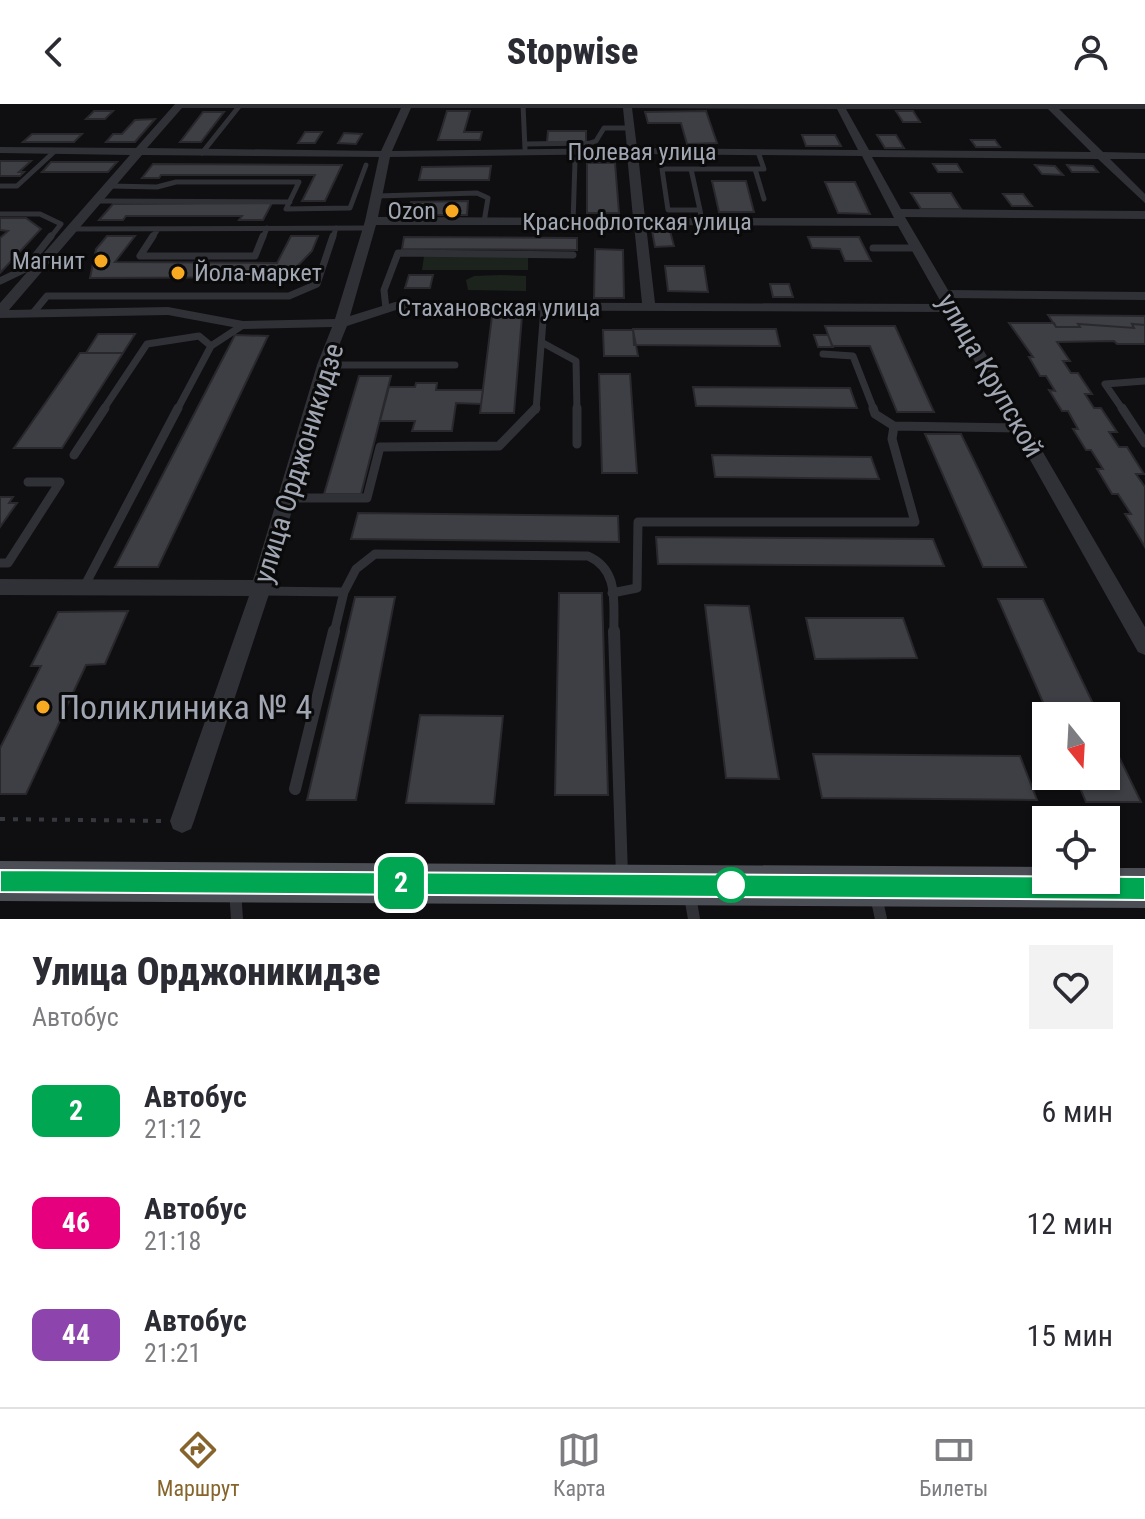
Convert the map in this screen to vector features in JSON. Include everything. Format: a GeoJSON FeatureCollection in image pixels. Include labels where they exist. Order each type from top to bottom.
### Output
{"type":"FeatureCollection","features":[{"type":"Feature","properties":{"kind":"main road"},"geometry":{"type":"LineString","coordinates":[[0,881],[236,900],[623,884],[691,902],[877,902],[1145,888]]}},
{"type":"Feature","properties":{"kind":"street"},"geometry":{"type":"LineString","coordinates":[[0,312],[180,104],[1145,106]]}},
{"type":"Feature","properties":{"kind":"street"},"geometry":{"type":"LineString","coordinates":[[627,104],[649,308]]}},
{"type":"Feature","properties":{"kind":"street","name":"улица Крупской"},"geometry":{"type":"LineString","coordinates":[[839,104],[1021,428],[1140,628],[1145,646]]}},
{"type":"Feature","properties":{"kind":"street","name":"улица Орджоникидзе"},"geometry":{"type":"LineString","coordinates":[[182,821],[261,590],[324,365],[341,323],[370,225],[385,154],[408,105]]}},
{"type":"Feature","properties":{"kind":"street"},"geometry":{"type":"LineString","coordinates":[[1050,105],[1145,200]]}},
{"type":"Feature","properties":{"kind":"street","name":"Полевая улица"},"geometry":{"type":"LineString","coordinates":[[0,150],[385,154],[525,148],[631,154],[758,152],[1145,156]]}},
{"type":"Feature","properties":{"kind":"street","name":"Краснофлотская улица"},"geometry":{"type":"LineString","coordinates":[[370,225],[638,223],[701,216],[1145,215]]}},
{"type":"Feature","properties":{"kind":"street","name":"Стахановская улица"},"geometry":{"type":"LineString","coordinates":[[0,312],[168,311],[243,325],[341,323],[395,306],[649,308],[1145,296]]}},
{"type":"Feature","properties":{"kind":"street"},"geometry":{"type":"LineString","coordinates":[[0,587],[261,590]]}},
{"type":"Feature","properties":{"kind":"lane"},"geometry":{"type":"LineString","coordinates":[[202,153],[240,104]]}},
{"type":"Feature","properties":{"kind":"lane"},"geometry":{"type":"LineString","coordinates":[[523,105],[525,148],[590,143],[596,141],[604,128],[629,128]]}},
{"type":"Feature","properties":{"kind":"lane"},"geometry":{"type":"LineString","coordinates":[[0,194],[4,186],[17,186],[55,151]]}},
{"type":"Feature","properties":{"kind":"lane"},"geometry":{"type":"LineString","coordinates":[[691,169],[701,216],[668,210],[662,169],[691,169],[755,169],[764,169],[758,152]]}},
{"type":"Feature","properties":{"kind":"lane"},"geometry":{"type":"LineString","coordinates":[[573,223],[575,161],[579,156],[631,154]]}},
{"type":"Feature","properties":{"kind":"lane"},"geometry":{"type":"LineString","coordinates":[[110,186],[157,187],[176,182],[299,182],[286,209],[350,208],[366,165]]}},
{"type":"Feature","properties":{"kind":"lane"},"geometry":{"type":"LineString","coordinates":[[755,169],[764,199]]}},
{"type":"Feature","properties":{"kind":"lane"},"geometry":{"type":"LineString","coordinates":[[377,196],[477,193],[488,198],[484,222]]}},
{"type":"Feature","properties":{"kind":"lane"},"geometry":{"type":"LineString","coordinates":[[97,201],[290,202]]}},
{"type":"Feature","properties":{"kind":"lane"},"geometry":{"type":"LineString","coordinates":[[0,214],[40,214],[61,224],[25,269],[0,281]]}},
{"type":"Feature","properties":{"kind":"lane"},"geometry":{"type":"LineString","coordinates":[[72,229],[336,228],[370,225]]}},
{"type":"Feature","properties":{"kind":"lane"},"geometry":{"type":"LineString","coordinates":[[158,229],[140,256],[255,256],[267,228]]}},
{"type":"Feature","properties":{"kind":"lane"},"geometry":{"type":"LineString","coordinates":[[33,313],[47,296],[289,296],[317,284],[336,228]]}},
{"type":"Feature","properties":{"kind":"lane"},"geometry":{"type":"LineString","coordinates":[[873,248],[918,248]]}},
{"type":"Feature","properties":{"kind":"lane"},"geometry":{"type":"LineString","coordinates":[[386,309],[384,290],[398,253],[573,255]]}},
{"type":"Feature","properties":{"kind":"lane"},"geometry":{"type":"LineString","coordinates":[[286,498],[367,498],[380,447],[499,446],[536,411],[544,308]]}},
{"type":"Feature","properties":{"kind":"lane"},"geometry":{"type":"LineString","coordinates":[[84,587],[211,346],[243,325]]}},
{"type":"Feature","properties":{"kind":"lane"},"geometry":{"type":"LineString","coordinates":[[74,455],[147,344],[199,336],[211,346]]}},
{"type":"Feature","properties":{"kind":"lane"},"geometry":{"type":"LineString","coordinates":[[543,343],[576,361],[577,444]]}},
{"type":"Feature","properties":{"kind":"lane"},"geometry":{"type":"LineString","coordinates":[[823,354],[853,356],[875,414],[894,426],[1021,428]]}},
{"type":"Feature","properties":{"kind":"lane"},"geometry":{"type":"LineString","coordinates":[[324,365],[455,365]]}},
{"type":"Feature","properties":{"kind":"lane"},"geometry":{"type":"LineString","coordinates":[[1145,381],[1105,384],[1145,443]]}},
{"type":"Feature","properties":{"kind":"lane"},"geometry":{"type":"LineString","coordinates":[[612,593],[637,588],[638,522],[915,522],[892,439],[894,426]]}},
{"type":"Feature","properties":{"kind":"lane"},"geometry":{"type":"LineString","coordinates":[[0,563],[8,563],[60,482],[28,482]]}},
{"type":"Feature","properties":{"kind":"lane"},"geometry":{"type":"LineString","coordinates":[[295,789],[347,581],[362,561],[375,554],[588,556],[599,561],[612,576],[623,884]]}},
{"type":"Feature","properties":{"kind":"lane"},"geometry":{"type":"LineString","coordinates":[[261,590],[344,592]]}},
{"type":"Feature","properties":{"kind":"path"},"geometry":{"type":"LineString","coordinates":[[0,819],[182,821]]}},
{"type":"Feature","properties":{"kind":"shaded area"},"geometry":{"type":"Polygon","coordinates":[[[424,256],[528,256],[528,270],[422,270],[424,256]]]}},
{"type":"Feature","properties":{"kind":"shaded area"},"geometry":{"type":"Polygon","coordinates":[[[474,276],[526,276],[526,291],[468,290],[466,280],[474,276]]]}},
{"type":"Feature","properties":{"kind":"building"},"geometry":{"type":"Polygon","coordinates":[[[94,111],[113,111],[105,119],[86,119],[94,111]]]}},
{"type":"Feature","properties":{"kind":"building"},"geometry":{"type":"Polygon","coordinates":[[[447,111],[470,111],[464,132],[482,132],[480,140],[438,140],[447,111]]]}},
{"type":"Feature","properties":{"kind":"building"},"geometry":{"type":"Polygon","coordinates":[[[706,111],[717,143],[687,144],[681,123],[648,123],[645,112],[706,111]]]}},
{"type":"Feature","properties":{"kind":"building"},"geometry":{"type":"Polygon","coordinates":[[[896,111],[913,111],[920,122],[903,122],[896,111]]]}},
{"type":"Feature","properties":{"kind":"building"},"geometry":{"type":"Polygon","coordinates":[[[203,112],[224,112],[201,142],[180,142],[203,112]]]}},
{"type":"Feature","properties":{"kind":"building"},"geometry":{"type":"Polygon","coordinates":[[[155,119],[135,142],[106,142],[113,134],[122,134],[135,120],[155,119]]]}},
{"type":"Feature","properties":{"kind":"building"},"geometry":{"type":"Polygon","coordinates":[[[548,131],[586,131],[586,142],[547,142],[548,131]]]}},
{"type":"Feature","properties":{"kind":"building"},"geometry":{"type":"Polygon","coordinates":[[[305,132],[322,132],[315,143],[298,143],[305,132]]]}},
{"type":"Feature","properties":{"kind":"building"},"geometry":{"type":"Polygon","coordinates":[[[344,133],[362,134],[356,144],[338,143],[344,133]]]}},
{"type":"Feature","properties":{"kind":"building"},"geometry":{"type":"Polygon","coordinates":[[[32,134],[82,134],[74,142],[23,142],[32,134]]]}},
{"type":"Feature","properties":{"kind":"building"},"geometry":{"type":"Polygon","coordinates":[[[802,135],[835,135],[841,146],[806,146],[802,135]]]}},
{"type":"Feature","properties":{"kind":"building"},"geometry":{"type":"Polygon","coordinates":[[[877,135],[896,135],[904,148],[885,148],[877,135]]]}},
{"type":"Feature","properties":{"kind":"building"},"geometry":{"type":"Polygon","coordinates":[[[971,140],[995,140],[1000,147],[976,147],[971,140]]]}},
{"type":"Feature","properties":{"kind":"building"},"geometry":{"type":"Polygon","coordinates":[[[0,161],[31,161],[19,172],[24,172],[20,176],[0,176],[0,161]]]}},
{"type":"Feature","properties":{"kind":"building"},"geometry":{"type":"Polygon","coordinates":[[[51,162],[117,162],[108,172],[42,172],[51,162]]]}},
{"type":"Feature","properties":{"kind":"building"},"geometry":{"type":"Polygon","coordinates":[[[587,163],[615,163],[619,213],[587,213],[587,163]]]}},
{"type":"Feature","properties":{"kind":"building"},"geometry":{"type":"Polygon","coordinates":[[[153,164],[342,165],[325,201],[302,201],[315,175],[161,175],[159,178],[142,178],[153,164]]]}},
{"type":"Feature","properties":{"kind":"building"},"geometry":{"type":"Polygon","coordinates":[[[933,164],[957,164],[962,172],[938,172],[933,164]]]}},
{"type":"Feature","properties":{"kind":"building"},"geometry":{"type":"Polygon","coordinates":[[[1035,165],[1055,166],[1063,175],[1042,174],[1035,165]]]}},
{"type":"Feature","properties":{"kind":"building"},"geometry":{"type":"Polygon","coordinates":[[[1067,165],[1093,166],[1098,172],[1072,172],[1067,165]]]}},
{"type":"Feature","properties":{"kind":"building"},"geometry":{"type":"Polygon","coordinates":[[[491,166],[489,180],[419,180],[422,167],[491,166]]]}},
{"type":"Feature","properties":{"kind":"building"},"geometry":{"type":"Polygon","coordinates":[[[712,181],[746,181],[754,212],[719,212],[712,181]]]}},
{"type":"Feature","properties":{"kind":"building"},"geometry":{"type":"Polygon","coordinates":[[[825,182],[855,182],[870,214],[838,213],[825,182]]]}},
{"type":"Feature","properties":{"kind":"building"},"geometry":{"type":"Polygon","coordinates":[[[911,193],[951,193],[961,209],[921,209],[911,193]]]}},
{"type":"Feature","properties":{"kind":"building"},"geometry":{"type":"Polygon","coordinates":[[[1003,194],[1023,194],[1032,206],[1012,206],[1003,194]]]}},
{"type":"Feature","properties":{"kind":"building"},"geometry":{"type":"Polygon","coordinates":[[[468,201],[467,215],[408,215],[411,202],[468,201]]]}},
{"type":"Feature","properties":{"kind":"building"},"geometry":{"type":"Polygon","coordinates":[[[272,203],[263,220],[239,220],[242,216],[126,216],[123,220],[99,220],[113,204],[272,203]]]}},
{"type":"Feature","properties":{"kind":"building"},"geometry":{"type":"Polygon","coordinates":[[[0,218],[26,218],[41,229],[0,273],[0,238],[8,231],[0,230],[0,218]]]}},
{"type":"Feature","properties":{"kind":"building"},"geometry":{"type":"Polygon","coordinates":[[[652,231],[670,231],[674,246],[655,247],[652,231]]]}},
{"type":"Feature","properties":{"kind":"building"},"geometry":{"type":"Polygon","coordinates":[[[107,236],[135,236],[115,262],[277,263],[291,236],[318,236],[312,251],[287,277],[90,278],[96,249],[107,236]]]}},
{"type":"Feature","properties":{"kind":"building"},"geometry":{"type":"Polygon","coordinates":[[[404,237],[577,238],[577,250],[402,249],[404,237]]]}},
{"type":"Feature","properties":{"kind":"building"},"geometry":{"type":"Polygon","coordinates":[[[808,237],[859,237],[871,261],[845,261],[840,249],[812,248],[808,237]]]}},
{"type":"Feature","properties":{"kind":"building"},"geometry":{"type":"Polygon","coordinates":[[[595,249],[623,250],[624,298],[594,298],[595,249]]]}},
{"type":"Feature","properties":{"kind":"building"},"geometry":{"type":"Polygon","coordinates":[[[665,266],[704,266],[708,292],[668,291],[665,266]]]}},
{"type":"Feature","properties":{"kind":"building"},"geometry":{"type":"Polygon","coordinates":[[[409,275],[433,275],[430,288],[405,288],[409,275]]]}},
{"type":"Feature","properties":{"kind":"building"},"geometry":{"type":"Polygon","coordinates":[[[770,284],[789,284],[793,297],[773,297],[770,284]]]}},
{"type":"Feature","properties":{"kind":"building"},"geometry":{"type":"Polygon","coordinates":[[[1048,315],[1145,316],[1145,325],[1132,324],[1134,328],[1078,324],[1080,327],[1056,327],[1048,315]]]}},
{"type":"Feature","properties":{"kind":"building"},"geometry":{"type":"Polygon","coordinates":[[[492,316],[522,316],[514,413],[480,413],[492,316]]]}},
{"type":"Feature","properties":{"kind":"building"},"geometry":{"type":"Polygon","coordinates":[[[1009,323],[1054,323],[1056,327],[1080,327],[1078,324],[1134,328],[1132,324],[1145,325],[1145,344],[1057,342],[1070,361],[1063,361],[1071,373],[1078,373],[1092,394],[1085,394],[1094,408],[1101,408],[1117,432],[1109,432],[1119,447],[1127,447],[1144,474],[1136,474],[1145,487],[1145,547],[1125,514],[1131,514],[1118,494],[1112,494],[1097,469],[1103,469],[1091,450],[1086,450],[1073,429],[1078,429],[1068,411],[1062,411],[1049,390],[1055,391],[1046,376],[1040,376],[1029,357],[1033,357],[1009,323]]]}},
{"type":"Feature","properties":{"kind":"building"},"geometry":{"type":"Polygon","coordinates":[[[825,326],[895,326],[934,412],[897,412],[870,346],[832,346],[825,326]]]}},
{"type":"Feature","properties":{"kind":"building"},"geometry":{"type":"Polygon","coordinates":[[[633,329],[776,329],[780,346],[634,345],[633,329]]]}},
{"type":"Feature","properties":{"kind":"building"},"geometry":{"type":"Polygon","coordinates":[[[603,330],[633,330],[638,356],[604,356],[603,330]]]}},
{"type":"Feature","properties":{"kind":"building"},"geometry":{"type":"Polygon","coordinates":[[[98,334],[135,334],[123,353],[86,353],[98,334]]]}},
{"type":"Feature","properties":{"kind":"building"},"geometry":{"type":"Polygon","coordinates":[[[235,335],[268,336],[158,567],[115,567],[235,335]]]}},
{"type":"Feature","properties":{"kind":"building"},"geometry":{"type":"Polygon","coordinates":[[[814,335],[828,335],[833,347],[818,347],[814,335]]]}},
{"type":"Feature","properties":{"kind":"building"},"geometry":{"type":"Polygon","coordinates":[[[80,353],[123,353],[62,448],[14,448],[80,353]]]}},
{"type":"Feature","properties":{"kind":"building"},"geometry":{"type":"Polygon","coordinates":[[[599,374],[630,374],[637,473],[602,473],[599,374]]]}},
{"type":"Feature","properties":{"kind":"building"},"geometry":{"type":"Polygon","coordinates":[[[359,376],[391,376],[361,494],[324,494],[359,376]]]}},
{"type":"Feature","properties":{"kind":"building"},"geometry":{"type":"Polygon","coordinates":[[[416,383],[437,383],[436,390],[483,390],[481,404],[456,403],[452,431],[412,431],[415,421],[380,421],[389,387],[415,387],[416,383]]]}},
{"type":"Feature","properties":{"kind":"building"},"geometry":{"type":"Polygon","coordinates":[[[693,387],[850,388],[857,408],[696,406],[693,387]]]}},
{"type":"Feature","properties":{"kind":"building"},"geometry":{"type":"Polygon","coordinates":[[[925,434],[961,434],[1026,567],[983,567],[925,434]]]}},
{"type":"Feature","properties":{"kind":"building"},"geometry":{"type":"Polygon","coordinates":[[[712,455],[871,457],[879,479],[715,477],[712,455]]]}},
{"type":"Feature","properties":{"kind":"building"},"geometry":{"type":"Polygon","coordinates":[[[0,497],[13,497],[9,503],[17,503],[0,527],[0,497]]]}},
{"type":"Feature","properties":{"kind":"building"},"geometry":{"type":"Polygon","coordinates":[[[358,513],[618,516],[619,542],[351,539],[358,513]]]}},
{"type":"Feature","properties":{"kind":"building"},"geometry":{"type":"Polygon","coordinates":[[[656,537],[933,539],[944,566],[658,564],[656,537]]]}},
{"type":"Feature","properties":{"kind":"building"},"geometry":{"type":"Polygon","coordinates":[[[559,593],[602,593],[608,795],[555,795],[559,593]]]}},
{"type":"Feature","properties":{"kind":"building"},"geometry":{"type":"Polygon","coordinates":[[[355,597],[395,597],[356,800],[307,800],[355,597]]]}},
{"type":"Feature","properties":{"kind":"building"},"geometry":{"type":"Polygon","coordinates":[[[998,599],[1043,599],[1092,702],[1043,702],[998,599]]]}},
{"type":"Feature","properties":{"kind":"building"},"geometry":{"type":"Polygon","coordinates":[[[705,605],[749,606],[779,779],[726,778],[705,605]]]}},
{"type":"Feature","properties":{"kind":"building","name":"Поликлиника № 4"},"geometry":{"type":"Polygon","coordinates":[[[128,611],[105,664],[86,665],[26,794],[0,794],[0,748],[41,666],[31,666],[58,612],[128,611]]]}},
{"type":"Feature","properties":{"kind":"building"},"geometry":{"type":"Polygon","coordinates":[[[806,618],[903,618],[917,658],[815,659],[806,618]]]}},
{"type":"Feature","properties":{"kind":"building"},"geometry":{"type":"Polygon","coordinates":[[[420,715],[503,716],[494,804],[406,803],[420,715]]]}},
{"type":"Feature","properties":{"kind":"building"},"geometry":{"type":"Polygon","coordinates":[[[813,754],[1020,756],[1037,800],[822,798],[813,754]]]}},
{"type":"Feature","properties":{"kind":"building"},"geometry":{"type":"Polygon","coordinates":[[[1120,759],[1141,802],[1086,802],[1081,790],[1120,790],[1120,759]]]}},
{"type":"Feature","properties":{"kind":"bus line","name":"2"},"geometry":{"type":"LineString","coordinates":[[0,881],[1145,888]]}},
{"type":"Feature","properties":{"kind":"place","name":"Ozon"},"geometry":{"type":"Point","coordinates":[452,211]}},
{"type":"Feature","properties":{"kind":"place","name":"Магнит"},"geometry":{"type":"Point","coordinates":[101,261]}},
{"type":"Feature","properties":{"kind":"place","name":"Йола-маркет"},"geometry":{"type":"Point","coordinates":[178,273]}},
{"type":"Feature","properties":{"kind":"place","name":"Поликлиника № 4"},"geometry":{"type":"Point","coordinates":[43,707]}}]}
